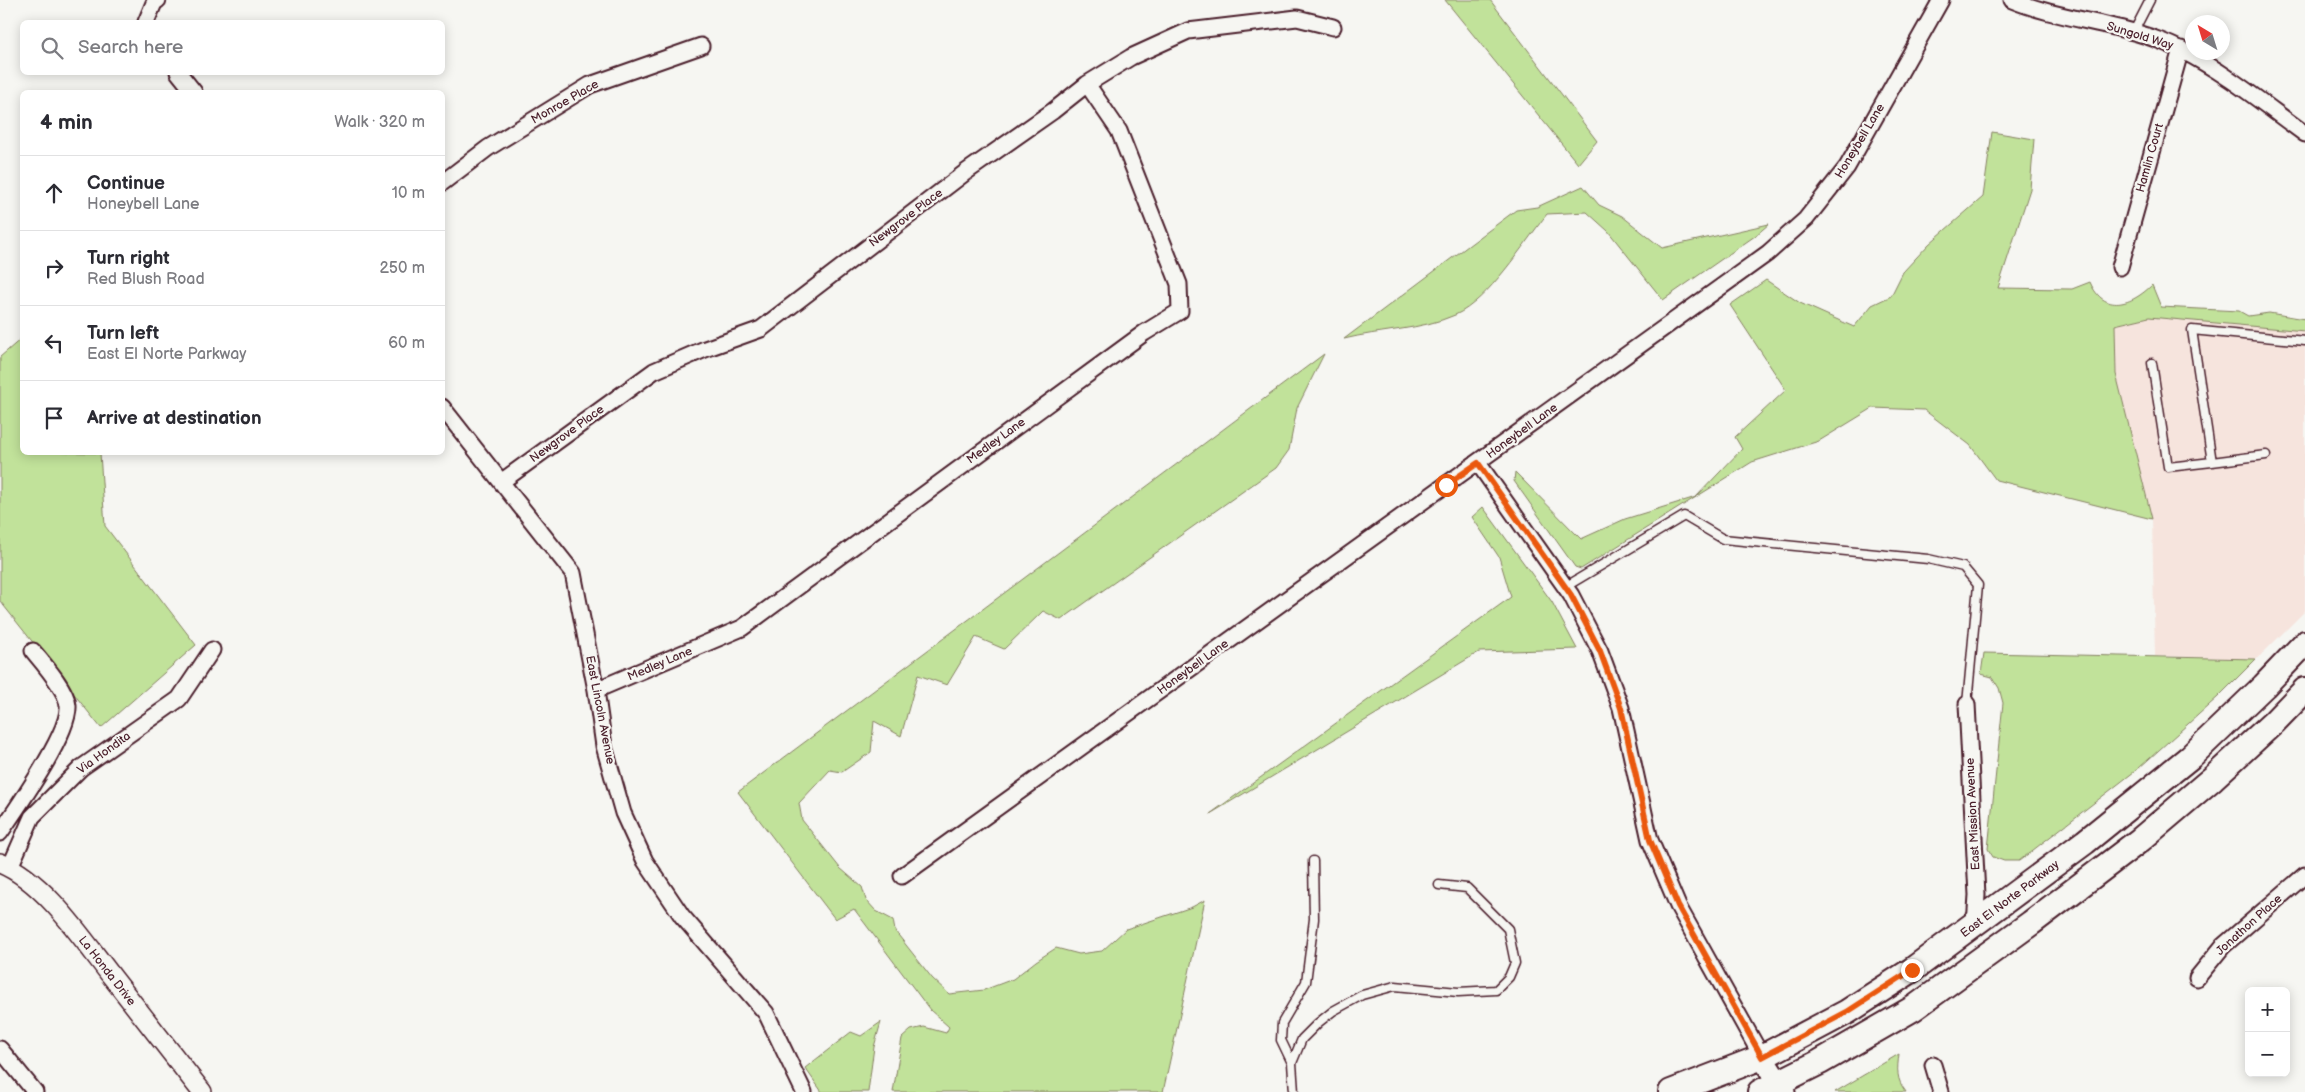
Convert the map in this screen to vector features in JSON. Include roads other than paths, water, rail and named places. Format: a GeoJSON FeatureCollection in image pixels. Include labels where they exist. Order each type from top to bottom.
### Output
{"type":"FeatureCollection","features":[{"type":"Feature","properties":{"kind":"main road","name":"East El Norte Parkway"},"geometry":{"type":"LineString","coordinates":[[1671,1092],[1762,1057],[1847,1012],[1912,970],[2085,842],[2190,757],[2264,686],[2305,643]]}},
{"type":"Feature","properties":{"kind":"main road"},"geometry":{"type":"LineString","coordinates":[[1762,1057],[1774,1089],[1914,1008],[2031,923],[2140,840],[2198,791],[2274,722],[2305,690]]}},
{"type":"Feature","properties":{"kind":"street"},"geometry":{"type":"LineString","coordinates":[[147,20],[154,3],[158,0]]}},
{"type":"Feature","properties":{"kind":"street","name":"Honeybell Lane"},"geometry":{"type":"LineString","coordinates":[[902,876],[1768,253],[1806,219],[1847,167],[1941,0]]}},
{"type":"Feature","properties":{"kind":"street","name":"Sungold Way"},"geometry":{"type":"LineString","coordinates":[[2012,0],[2133,33],[2181,49],[2235,84],[2305,134]]}},
{"type":"Feature","properties":{"kind":"street","name":"Newgrove Place"},"geometry":{"type":"LineString","coordinates":[[502,482],[654,371],[705,349],[760,329],[966,172],[1053,111],[1087,84],[1131,57],[1188,31],[1297,18],[1333,27]]}},
{"type":"Feature","properties":{"kind":"street","name":"Monroe Place"},"geometry":{"type":"LineString","coordinates":[[445,181],[488,148],[590,85],[701,46]]}},
{"type":"Feature","properties":{"kind":"street","name":"Hamlin Court"},"geometry":{"type":"LineString","coordinates":[[2120,267],[2181,49]]}},
{"type":"Feature","properties":{"kind":"street"},"geometry":{"type":"LineString","coordinates":[[180,75],[192,90]]}},
{"type":"Feature","properties":{"kind":"street","name":"Medley Lane"},"geometry":{"type":"LineString","coordinates":[[596,690],[742,628],[1144,333],[1180,311],[1179,284],[1119,131],[1087,84]]}},
{"type":"Feature","properties":{"kind":"street","name":"East Lincoln Avenue"},"geometry":{"type":"LineString","coordinates":[[445,411],[573,573],[596,690],[604,746],[622,813],[645,862],[682,916],[766,1013],[804,1092]]}},
{"type":"Feature","properties":{"kind":"street"},"geometry":{"type":"LineString","coordinates":[[1478,463],[1566,587],[1600,651],[1621,708],[1650,840],[1678,906],[1762,1057]]}},
{"type":"Feature","properties":{"kind":"street","name":"Via Hondita"},"geometry":{"type":"LineString","coordinates":[[5,865],[32,817],[81,768],[179,699],[212,650]]}},
{"type":"Feature","properties":{"kind":"street"},"geometry":{"type":"LineString","coordinates":[[0,833],[62,732],[68,705],[57,681],[33,651]]}},
{"type":"Feature","properties":{"kind":"street","name":"East Mission Avenue"},"geometry":{"type":"LineString","coordinates":[[1967,704],[1977,895],[1975,925]]}},
{"type":"Feature","properties":{"kind":"street","name":"La Honda Drive"},"geometry":{"type":"LineString","coordinates":[[5,865],[57,907],[202,1092]]}},
{"type":"Feature","properties":{"kind":"street","name":"Jonathon Place"},"geometry":{"type":"LineString","coordinates":[[2197,978],[2224,946],[2305,875]]}},
{"type":"Feature","properties":{"kind":"street"},"geometry":{"type":"LineString","coordinates":[[0,1049],[35,1092]]}},
{"type":"Feature","properties":{"kind":"street"},"geometry":{"type":"LineString","coordinates":[[1934,1064],[1941,1092]]}},
{"type":"Feature","properties":{"kind":"lane"},"geometry":{"type":"LineString","coordinates":[[2133,33],[2150,0]]}},
{"type":"Feature","properties":{"kind":"lane"},"geometry":{"type":"LineString","coordinates":[[2212,462],[2192,330],[2305,341]]}},
{"type":"Feature","properties":{"kind":"lane"},"geometry":{"type":"LineString","coordinates":[[2152,363],[2168,467],[2266,456]]}},
{"type":"Feature","properties":{"kind":"lane"},"geometry":{"type":"LineString","coordinates":[[1566,587],[1684,516],[1723,539],[1928,559],[1963,567],[1978,585],[1967,704]]}},
{"type":"Feature","properties":{"kind":"lane"},"geometry":{"type":"LineString","coordinates":[[1294,1092],[1292,1063],[1281,1040],[1282,1022],[1306,982],[1314,919],[1313,861]]}},
{"type":"Feature","properties":{"kind":"lane"},"geometry":{"type":"LineString","coordinates":[[1292,1063],[1302,1039],[1318,1023],[1333,1011],[1362,995],[1394,986],[1458,992],[1496,990],[1509,977],[1516,963],[1508,929],[1467,888],[1439,885]]}}]}
